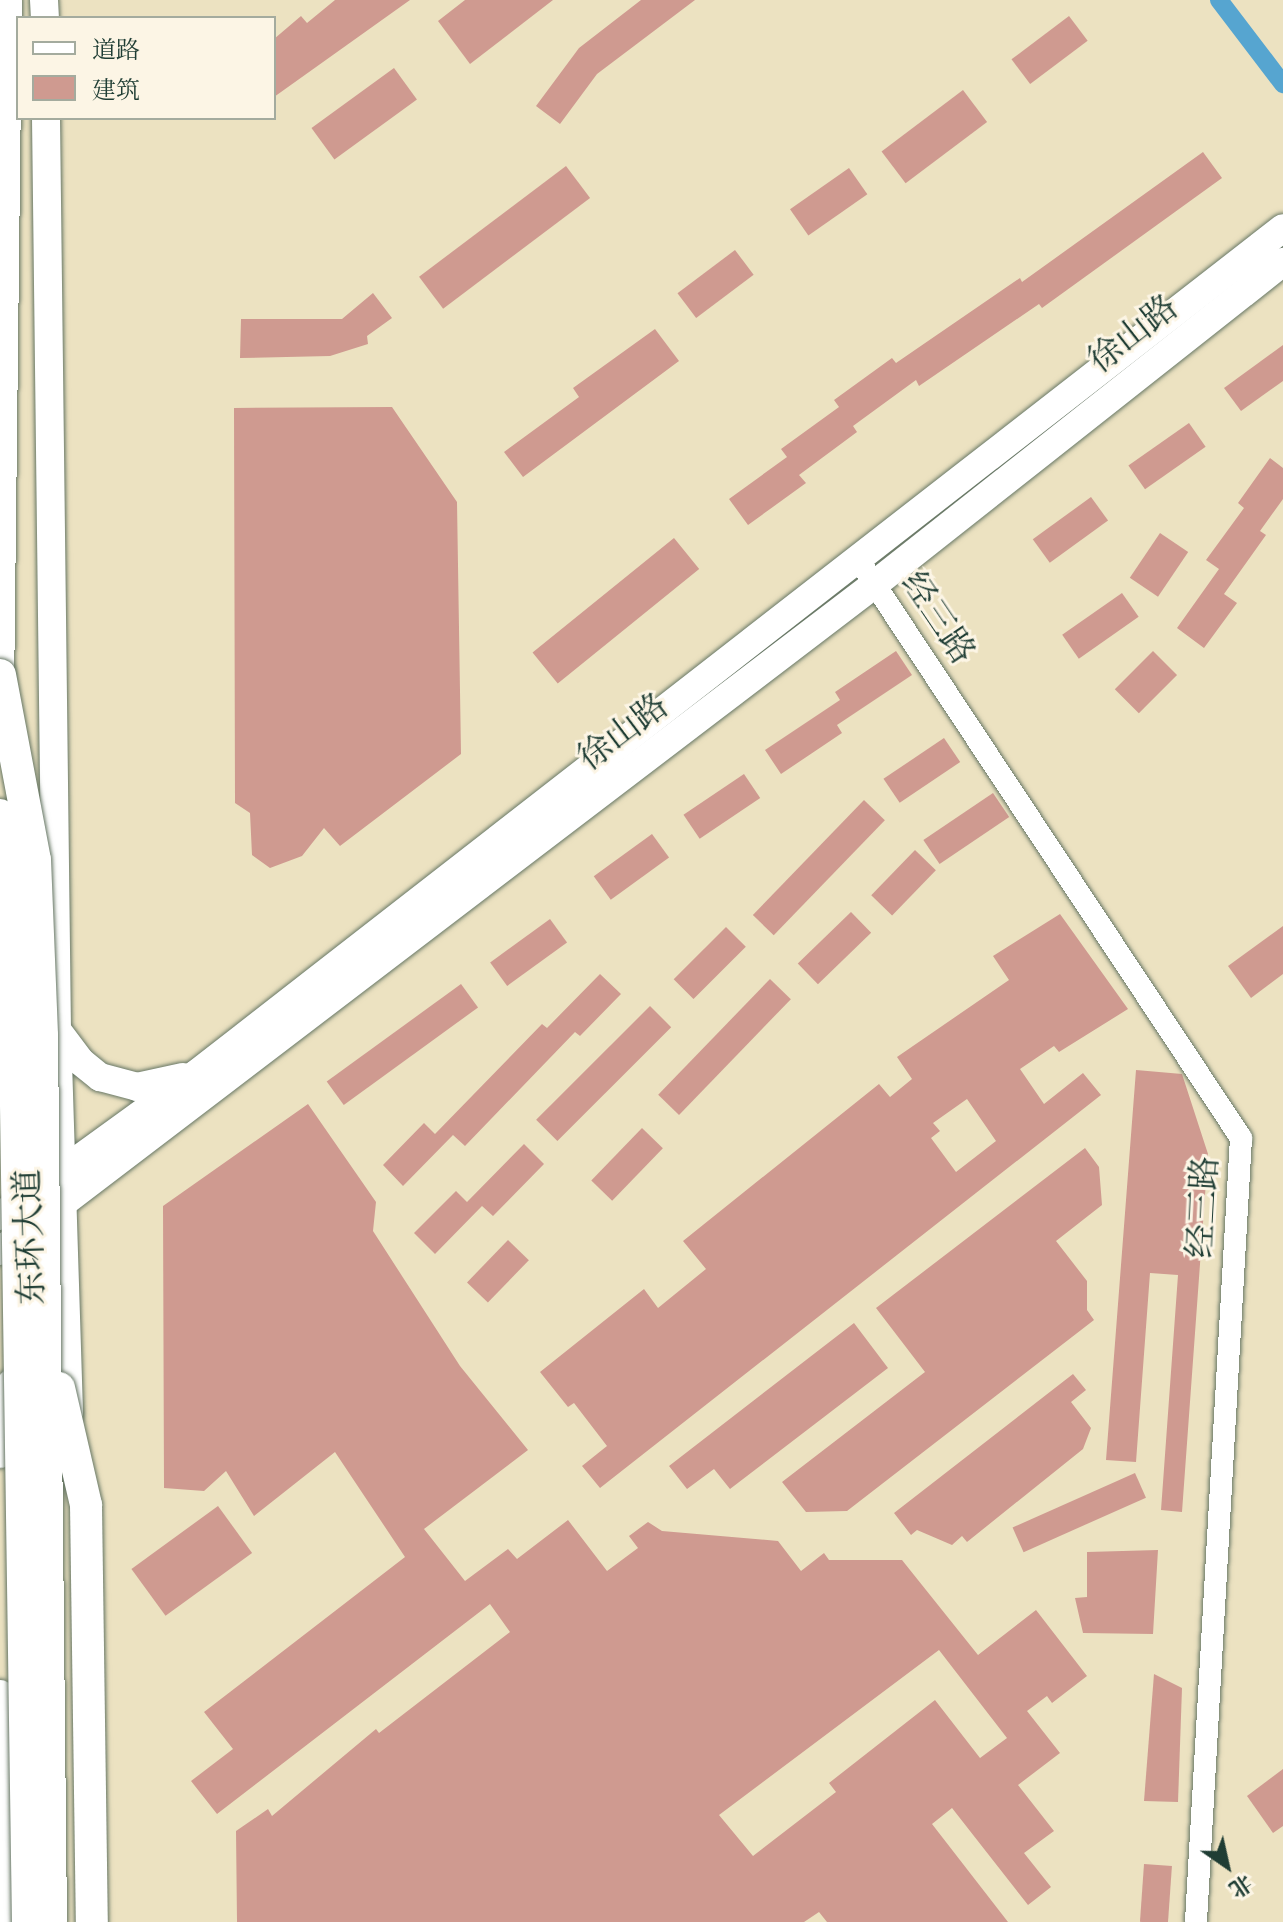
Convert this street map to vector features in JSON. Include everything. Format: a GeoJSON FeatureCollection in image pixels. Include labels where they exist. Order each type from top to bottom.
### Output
{"type":"FeatureCollection","features":[{"type":"Feature","properties":{"kind":"highway"},"geometry":{"type":"LineString","coordinates":[[0,675],[35,860],[28,1922]]}},
{"type":"Feature","properties":{"kind":"highway"},"geometry":{"type":"LineString","coordinates":[[0,815],[11,902],[32,1337],[51,1922]]}},
{"type":"Feature","properties":{"kind":"highway"},"geometry":{"type":"LineString","coordinates":[[0,1452],[32,1337]]}},
{"type":"Feature","properties":{"kind":"highway"},"geometry":{"type":"LineString","coordinates":[[32,1337],[86,1505],[92,1922]]}},
{"type":"Feature","properties":{"kind":"main road"},"geometry":{"type":"LineString","coordinates":[[0,696],[4,74],[8,0]]}},
{"type":"Feature","properties":{"kind":"main road","name":"东环大道"},"geometry":{"type":"LineString","coordinates":[[46,120],[57,1030],[66,1204],[76,1922]]}},
{"type":"Feature","properties":{"kind":"main road","name":"徐山路"},"geometry":{"type":"LineString","coordinates":[[0,1251],[66,1204],[867,573],[1283,228]]}},
{"type":"Feature","properties":{"kind":"main road"},"geometry":{"type":"LineString","coordinates":[[3,230],[48,234]]}},
{"type":"Feature","properties":{"kind":"main road","name":"徐山路"},"geometry":{"type":"LineString","coordinates":[[0,1216],[196,1074],[1283,262]]}},
{"type":"Feature","properties":{"kind":"main road"},"geometry":{"type":"LineString","coordinates":[[3,273],[47,278]]}},
{"type":"Feature","properties":{"kind":"main road"},"geometry":{"type":"LineString","coordinates":[[57,1030],[80,1061],[100,1077],[137,1087],[196,1074]]}},
{"type":"Feature","properties":{"kind":"main road"},"geometry":{"type":"LineString","coordinates":[[0,1694],[3,1922]]}},
{"type":"Feature","properties":{"kind":"street","name":"经三路"},"geometry":{"type":"LineString","coordinates":[[867,573],[1241,1138],[1196,1922]]}},
{"type":"Feature","properties":{"kind":"building"},"geometry":{"type":"Polygon","coordinates":[[[335,0],[410,0],[276,96],[276,37],[301,16],[307,23],[335,0]]]}},
{"type":"Feature","properties":{"kind":"building"},"geometry":{"type":"Polygon","coordinates":[[[465,0],[553,0],[470,64],[438,21],[465,0]]]}},
{"type":"Feature","properties":{"kind":"building"},"geometry":{"type":"Polygon","coordinates":[[[641,0],[695,0],[597,74],[560,124],[536,106],[579,48],[641,0]]]}},
{"type":"Feature","properties":{"kind":"building"},"geometry":{"type":"Polygon","coordinates":[[[1069,16],[1088,41],[1030,84],[1011,59],[1069,16]]]}},
{"type":"Feature","properties":{"kind":"building"},"geometry":{"type":"Polygon","coordinates":[[[394,68],[417,100],[334,160],[311,128],[394,68]]]}},
{"type":"Feature","properties":{"kind":"building"},"geometry":{"type":"Polygon","coordinates":[[[963,90],[987,122],[906,183],[882,151],[963,90]]]}},
{"type":"Feature","properties":{"kind":"building"},"geometry":{"type":"Polygon","coordinates":[[[1203,152],[1222,178],[1042,308],[1039,304],[919,386],[916,380],[853,426],[857,432],[799,475],[806,483],[748,525],[729,499],[787,457],[781,449],[839,407],[834,400],[892,358],[896,363],[1020,278],[1022,282],[1203,152]]]}},
{"type":"Feature","properties":{"kind":"building"},"geometry":{"type":"Polygon","coordinates":[[[566,166],[590,198],[443,309],[419,277],[566,166]]]}},
{"type":"Feature","properties":{"kind":"building"},"geometry":{"type":"Polygon","coordinates":[[[849,168],[867,194],[808,236],[790,209],[849,168]]]}},
{"type":"Feature","properties":{"kind":"building"},"geometry":{"type":"Polygon","coordinates":[[[735,250],[754,275],[696,318],[677,293],[735,250]]]}},
{"type":"Feature","properties":{"kind":"building"},"geometry":{"type":"Polygon","coordinates":[[[373,293],[392,318],[367,336],[368,344],[330,356],[240,358],[241,319],[342,319],[373,293]]]}},
{"type":"Feature","properties":{"kind":"building"},"geometry":{"type":"Polygon","coordinates":[[[655,329],[679,361],[523,477],[504,452],[579,397],[573,388],[655,329]]]}},
{"type":"Feature","properties":{"kind":"building"},"geometry":{"type":"Polygon","coordinates":[[[1283,345],[1283,381],[1241,411],[1224,388],[1283,345]]]}},
{"type":"Feature","properties":{"kind":"building"},"geometry":{"type":"Polygon","coordinates":[[[392,407],[457,502],[461,754],[340,846],[324,828],[302,856],[270,868],[252,855],[250,813],[235,803],[234,408],[392,407]]]}},
{"type":"Feature","properties":{"kind":"building"},"geometry":{"type":"Polygon","coordinates":[[[1189,423],[1206,447],[1145,489],[1128,465],[1189,423]]]}},
{"type":"Feature","properties":{"kind":"building"},"geometry":{"type":"Polygon","coordinates":[[[1270,458],[1283,468],[1283,499],[1260,531],[1266,535],[1224,594],[1237,603],[1204,648],[1177,628],[1219,569],[1206,560],[1244,508],[1238,503],[1270,458]]]}},
{"type":"Feature","properties":{"kind":"building"},"geometry":{"type":"Polygon","coordinates":[[[1091,497],[1108,520],[1050,563],[1033,539],[1091,497]]]}},
{"type":"Feature","properties":{"kind":"building"},"geometry":{"type":"Polygon","coordinates":[[[1160,533],[1188,552],[1158,597],[1130,578],[1160,533]]]}},
{"type":"Feature","properties":{"kind":"building"},"geometry":{"type":"Polygon","coordinates":[[[674,538],[699,569],[558,684],[533,653],[674,538]]]}},
{"type":"Feature","properties":{"kind":"building"},"geometry":{"type":"Polygon","coordinates":[[[1122,593],[1139,617],[1079,659],[1062,635],[1122,593]]]}},
{"type":"Feature","properties":{"kind":"building"},"geometry":{"type":"Polygon","coordinates":[[[896,651],[912,675],[837,725],[842,733],[781,774],[765,750],[840,700],[835,692],[896,651]]]}},
{"type":"Feature","properties":{"kind":"building"},"geometry":{"type":"Polygon","coordinates":[[[1153,651],[1177,675],[1139,713],[1115,689],[1153,651]]]}},
{"type":"Feature","properties":{"kind":"building"},"geometry":{"type":"Polygon","coordinates":[[[944,738],[960,762],[900,803],[883,779],[944,738]]]}},
{"type":"Feature","properties":{"kind":"building"},"geometry":{"type":"Polygon","coordinates":[[[744,774],[760,798],[700,839],[683,815],[744,774]]]}},
{"type":"Feature","properties":{"kind":"building"},"geometry":{"type":"Polygon","coordinates":[[[993,793],[1009,817],[940,864],[923,840],[993,793]]]}},
{"type":"Feature","properties":{"kind":"building"},"geometry":{"type":"Polygon","coordinates":[[[864,800],[885,820],[774,935],[753,915],[864,800]]]}},
{"type":"Feature","properties":{"kind":"building"},"geometry":{"type":"Polygon","coordinates":[[[652,834],[669,857],[611,900],[594,876],[652,834]]]}},
{"type":"Feature","properties":{"kind":"building"},"geometry":{"type":"Polygon","coordinates":[[[915,850],[936,870],[892,915],[871,895],[915,850]]]}},
{"type":"Feature","properties":{"kind":"building"},"geometry":{"type":"Polygon","coordinates":[[[851,912],[871,933],[818,984],[798,963],[851,912]]]}},
{"type":"Feature","properties":{"kind":"building"},"geometry":{"type":"Polygon","coordinates":[[[1060,914],[1128,1009],[1059,1052],[1054,1046],[1020,1069],[1044,1104],[1083,1073],[1101,1095],[600,1488],[582,1466],[607,1446],[574,1403],[568,1407],[540,1372],[644,1289],[658,1308],[706,1269],[683,1241],[879,1084],[890,1097],[912,1079],[897,1057],[1009,980],[993,956],[1060,914]],[[967,1099],[933,1123],[940,1131],[931,1138],[956,1172],[996,1141],[967,1099]]]}},
{"type":"Feature","properties":{"kind":"building"},"geometry":{"type":"Polygon","coordinates":[[[550,919],[567,942],[507,986],[490,962],[550,919]]]}},
{"type":"Feature","properties":{"kind":"building"},"geometry":{"type":"Polygon","coordinates":[[[1283,926],[1283,974],[1251,998],[1228,966],[1283,926]]]}},
{"type":"Feature","properties":{"kind":"building"},"geometry":{"type":"Polygon","coordinates":[[[726,927],[746,947],[693,999],[674,979],[726,927]]]}},
{"type":"Feature","properties":{"kind":"building"},"geometry":{"type":"Polygon","coordinates":[[[600,974],[621,994],[580,1036],[575,1032],[465,1146],[453,1135],[403,1186],[383,1165],[424,1123],[435,1134],[542,1024],[547,1028],[600,974]]]}},
{"type":"Feature","properties":{"kind":"building"},"geometry":{"type":"Polygon","coordinates":[[[770,979],[791,999],[679,1115],[658,1095],[770,979]]]}},
{"type":"Feature","properties":{"kind":"building"},"geometry":{"type":"Polygon","coordinates":[[[461,984],[478,1007],[344,1105],[327,1082],[461,984]]]}},
{"type":"Feature","properties":{"kind":"building"},"geometry":{"type":"Polygon","coordinates":[[[650,1006],[671,1027],[557,1141],[536,1120],[650,1006]]]}},
{"type":"Feature","properties":{"kind":"building"},"geometry":{"type":"Polygon","coordinates":[[[1136,1070],[1182,1074],[1208,1154],[1182,1512],[1161,1510],[1178,1275],[1150,1273],[1136,1462],[1106,1460],[1136,1070]]]}},
{"type":"Feature","properties":{"kind":"building"},"geometry":{"type":"Polygon","coordinates":[[[308,1104],[376,1202],[373,1231],[460,1366],[528,1450],[424,1529],[465,1581],[508,1549],[517,1559],[568,1520],[607,1571],[638,1548],[629,1536],[648,1522],[662,1531],[778,1541],[801,1571],[824,1553],[829,1560],[902,1560],[978,1655],[1036,1610],[1087,1676],[1052,1703],[1047,1696],[1027,1711],[1060,1753],[1018,1785],[1054,1831],[1024,1853],[1051,1887],[1028,1905],[952,1808],[932,1824],[1008,1922],[827,1922],[819,1912],[804,1922],[237,1922],[236,1831],[268,1809],[272,1816],[376,1729],[379,1733],[510,1632],[490,1604],[217,1814],[191,1781],[233,1749],[204,1712],[405,1557],[335,1452],[254,1516],[226,1471],[204,1491],[164,1488],[163,1206],[308,1104]],[[939,1650],[719,1815],[753,1856],[836,1792],[829,1783],[935,1700],[980,1758],[1007,1738],[939,1650]]]}},
{"type":"Feature","properties":{"kind":"building"},"geometry":{"type":"Polygon","coordinates":[[[642,1128],[663,1148],[612,1201],[591,1181],[642,1128]]]}},
{"type":"Feature","properties":{"kind":"building"},"geometry":{"type":"Polygon","coordinates":[[[524,1144],[544,1164],[493,1216],[482,1206],[435,1254],[414,1233],[456,1191],[467,1202],[524,1144]]]}},
{"type":"Feature","properties":{"kind":"building"},"geometry":{"type":"Polygon","coordinates":[[[1085,1148],[1099,1167],[1102,1205],[1056,1241],[1087,1281],[1087,1310],[1094,1320],[847,1511],[806,1512],[782,1482],[925,1372],[876,1308],[1085,1148]]]}},
{"type":"Feature","properties":{"kind":"building"},"geometry":{"type":"Polygon","coordinates":[[[508,1240],[529,1260],[488,1303],[467,1282],[508,1240]]]}},
{"type":"Feature","properties":{"kind":"building"},"geometry":{"type":"Polygon","coordinates":[[[854,1323],[888,1368],[730,1489],[714,1469],[687,1489],[669,1466],[854,1323]]]}},
{"type":"Feature","properties":{"kind":"building"},"geometry":{"type":"Polygon","coordinates":[[[1073,1374],[1086,1390],[1071,1402],[1091,1428],[1083,1449],[967,1542],[962,1536],[952,1545],[917,1530],[911,1535],[894,1513],[1073,1374]]]}},
{"type":"Feature","properties":{"kind":"building"},"geometry":{"type":"Polygon","coordinates":[[[1135,1473],[1146,1498],[1024,1552],[1013,1528],[1135,1473]]]}},
{"type":"Feature","properties":{"kind":"building"},"geometry":{"type":"Polygon","coordinates":[[[218,1506],[252,1553],[166,1616],[131,1569],[218,1506]]]}},
{"type":"Feature","properties":{"kind":"building"},"geometry":{"type":"Polygon","coordinates":[[[1158,1550],[1153,1634],[1083,1633],[1075,1598],[1087,1597],[1087,1552],[1158,1550]]]}},
{"type":"Feature","properties":{"kind":"building"},"geometry":{"type":"Polygon","coordinates":[[[1154,1674],[1182,1688],[1178,1802],[1144,1801],[1154,1674]]]}},
{"type":"Feature","properties":{"kind":"building"},"geometry":{"type":"Polygon","coordinates":[[[1283,1769],[1283,1826],[1273,1833],[1247,1796],[1283,1769]]]}},
{"type":"Feature","properties":{"kind":"building"},"geometry":{"type":"Polygon","coordinates":[[[1144,1864],[1172,1866],[1168,1922],[1140,1922],[1144,1864]]]}},
{"type":"Feature","properties":{"kind":"waterway"},"geometry":{"type":"LineString","coordinates":[[1219,0],[1283,84]]}}]}
